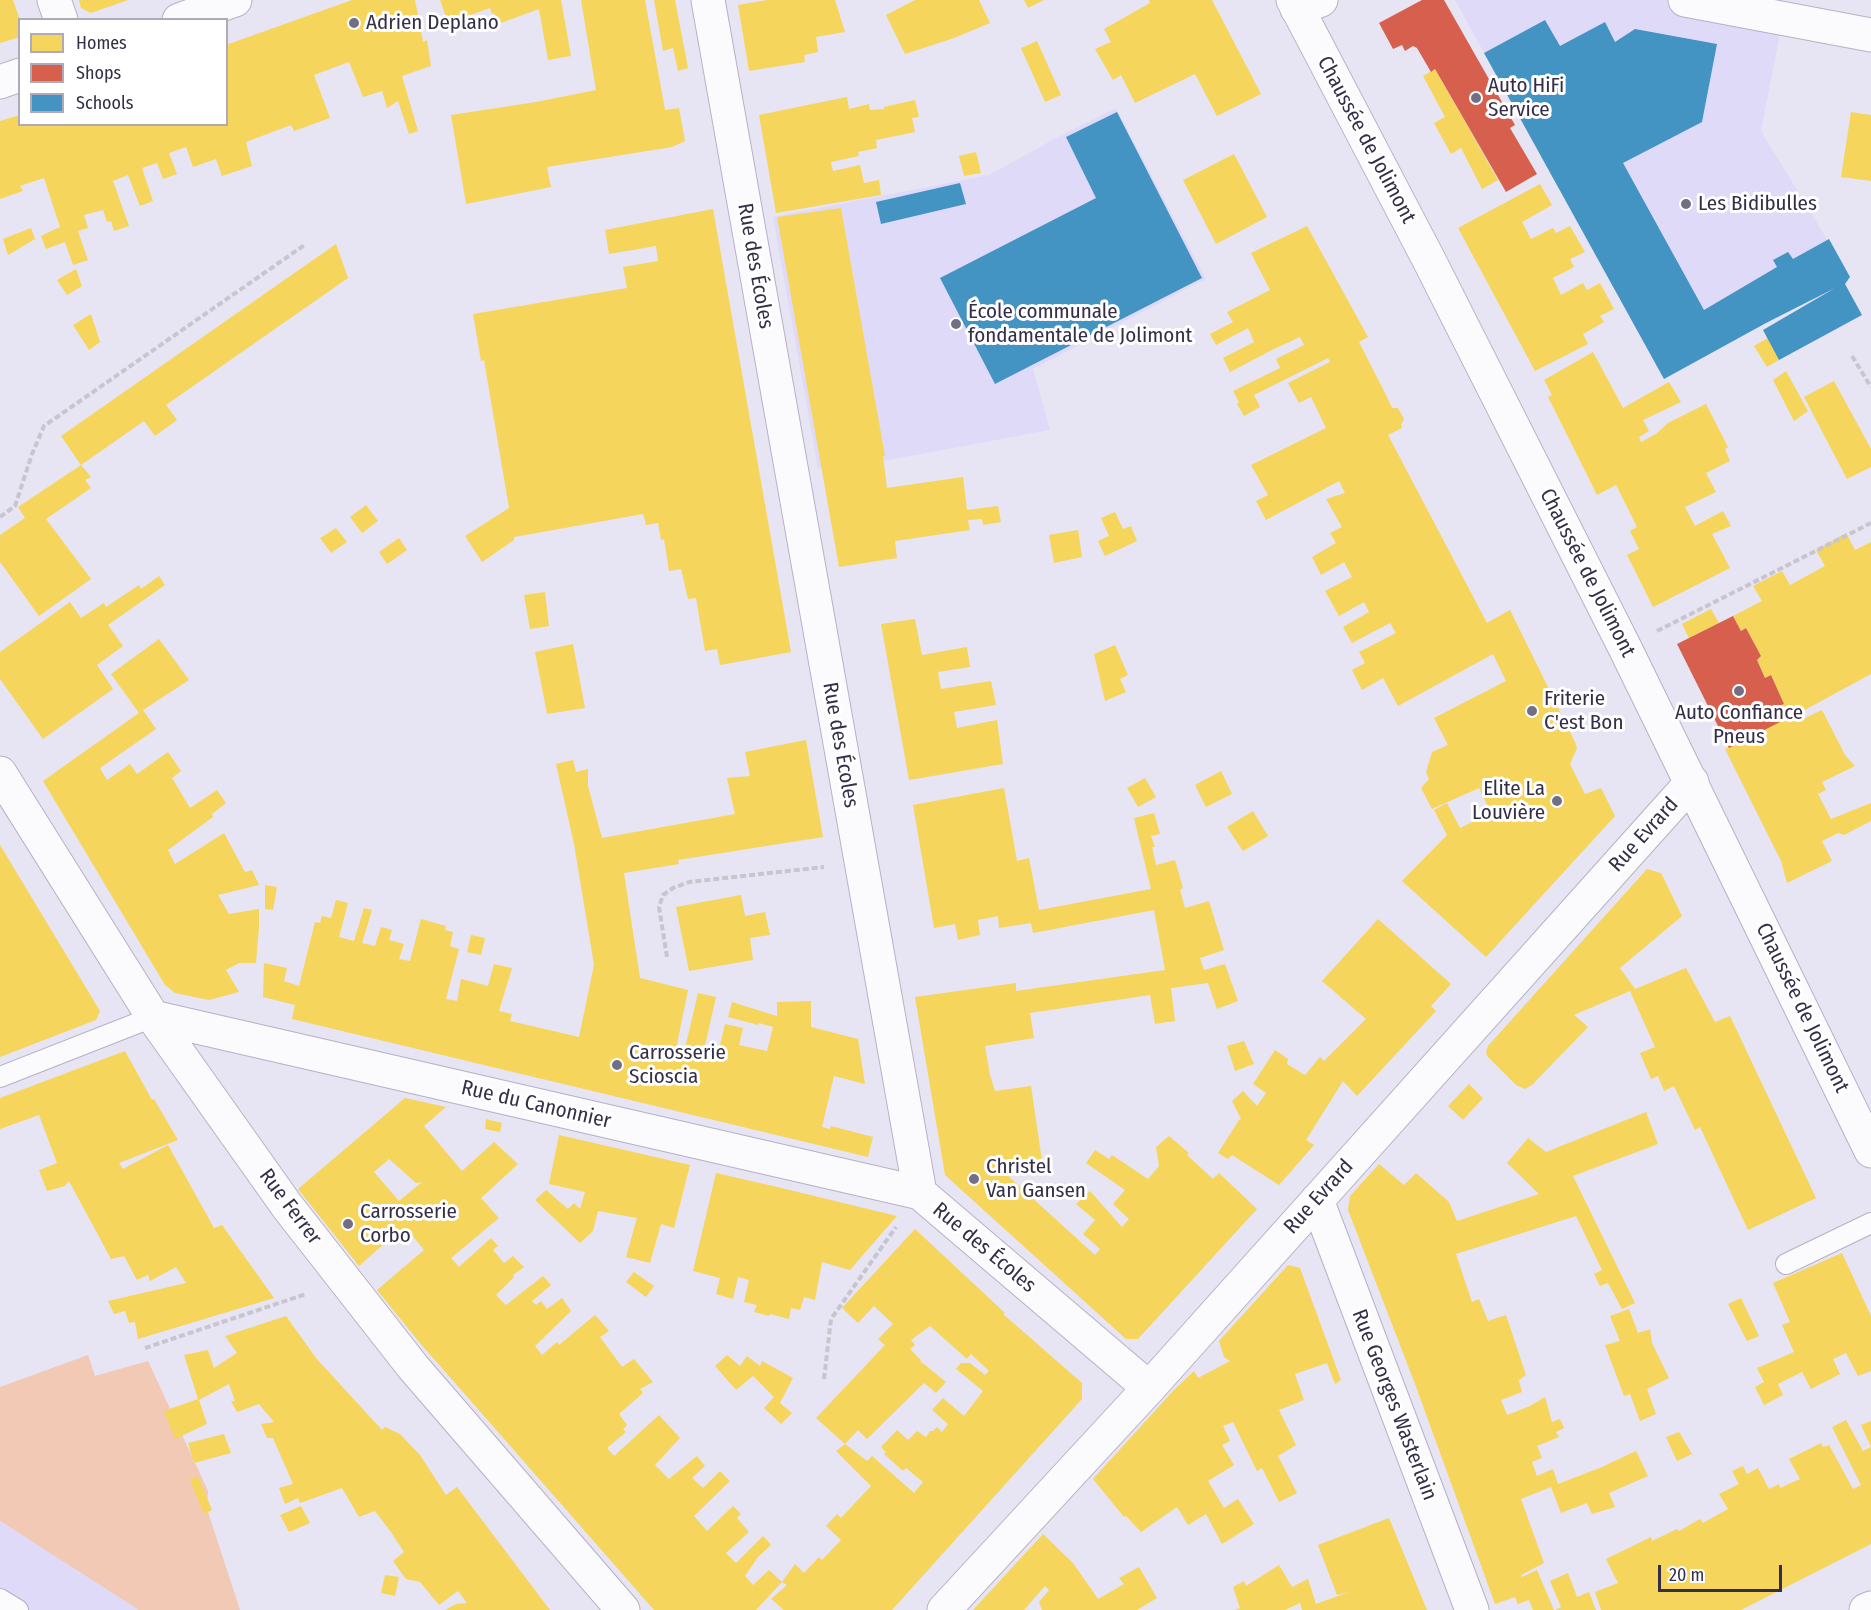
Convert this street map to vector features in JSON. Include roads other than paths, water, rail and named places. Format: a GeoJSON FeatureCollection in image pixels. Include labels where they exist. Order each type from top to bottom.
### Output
{"type":"FeatureCollection","features":[{"type":"Feature","properties":{"kind":"street"},"geometry":{"type":"LineString","coordinates":[[54,0],[60,18]]}},
{"type":"Feature","properties":{"kind":"street"},"geometry":{"type":"LineString","coordinates":[[185,18],[235,0]]}},
{"type":"Feature","properties":{"kind":"street","name":"Rue des Écoles"},"geometry":{"type":"LineString","coordinates":[[708,0],[920,1193],[1149,1388]]}},
{"type":"Feature","properties":{"kind":"street"},"geometry":{"type":"LineString","coordinates":[[1685,0],[1871,35]]}},
{"type":"Feature","properties":{"kind":"street","name":"Chaussée de Jolimont"},"geometry":{"type":"LineString","coordinates":[[1303,3],[1692,782],[1871,1150]]}},
{"type":"Feature","properties":{"kind":"street"},"geometry":{"type":"LineString","coordinates":[[0,82],[18,76]]}},
{"type":"Feature","properties":{"kind":"street","name":"Rue Ferrer"},"geometry":{"type":"LineString","coordinates":[[0,773],[153,1017],[287,1206],[412,1367],[622,1610]]}},
{"type":"Feature","properties":{"kind":"street","name":"Rue Evrard"},"geometry":{"type":"LineString","coordinates":[[944,1610],[1149,1388],[1692,782]]}},
{"type":"Feature","properties":{"kind":"street","name":"Rue du Canonnier"},"geometry":{"type":"LineString","coordinates":[[153,1017],[920,1193]]}},
{"type":"Feature","properties":{"kind":"street","name":"Rue Georges Wasterlain"},"geometry":{"type":"LineString","coordinates":[[1317,1200],[1472,1610]]}},
{"type":"Feature","properties":{"kind":"street"},"geometry":{"type":"LineString","coordinates":[[1866,1610],[1871,1608]]}},
{"type":"Feature","properties":{"kind":"lane"},"geometry":{"type":"LineString","coordinates":[[0,1077],[153,1017]]}},
{"type":"Feature","properties":{"kind":"lane"},"geometry":{"type":"LineString","coordinates":[[1786,1264],[1871,1223]]}},
{"type":"Feature","properties":{"kind":"lane"},"geometry":{"type":"LineString","coordinates":[[0,1599],[18,1610]]}},
{"type":"Feature","properties":{"kind":"place","name":"Adrien Deplano"},"geometry":{"type":"Point","coordinates":[354,23]}},
{"type":"Feature","properties":{"kind":"place","name":"Auto HiFi Service"},"geometry":{"type":"Point","coordinates":[1476,98]}},
{"type":"Feature","properties":{"kind":"place","name":"Les Bidibulles"},"geometry":{"type":"Point","coordinates":[1686,204]}},
{"type":"Feature","properties":{"kind":"place","name":"École communale fondamentale de Jolimont"},"geometry":{"type":"Point","coordinates":[956,324]}},
{"type":"Feature","properties":{"kind":"place","name":"Auto Confiance Pneus"},"geometry":{"type":"Point","coordinates":[1739,691]}},
{"type":"Feature","properties":{"kind":"place","name":"Friterie C'est Bon"},"geometry":{"type":"Point","coordinates":[1532,711]}},
{"type":"Feature","properties":{"kind":"place","name":"Elite La Louvière"},"geometry":{"type":"Point","coordinates":[1557,801]}},
{"type":"Feature","properties":{"kind":"place","name":"Carrosserie Scioscia"},"geometry":{"type":"Point","coordinates":[617,1065]}},
{"type":"Feature","properties":{"kind":"place","name":"Christel Van Gansen"},"geometry":{"type":"Point","coordinates":[974,1179]}},
{"type":"Feature","properties":{"kind":"place","name":"Carrosserie Corbo"},"geometry":{"type":"Point","coordinates":[348,1224]}}]}
